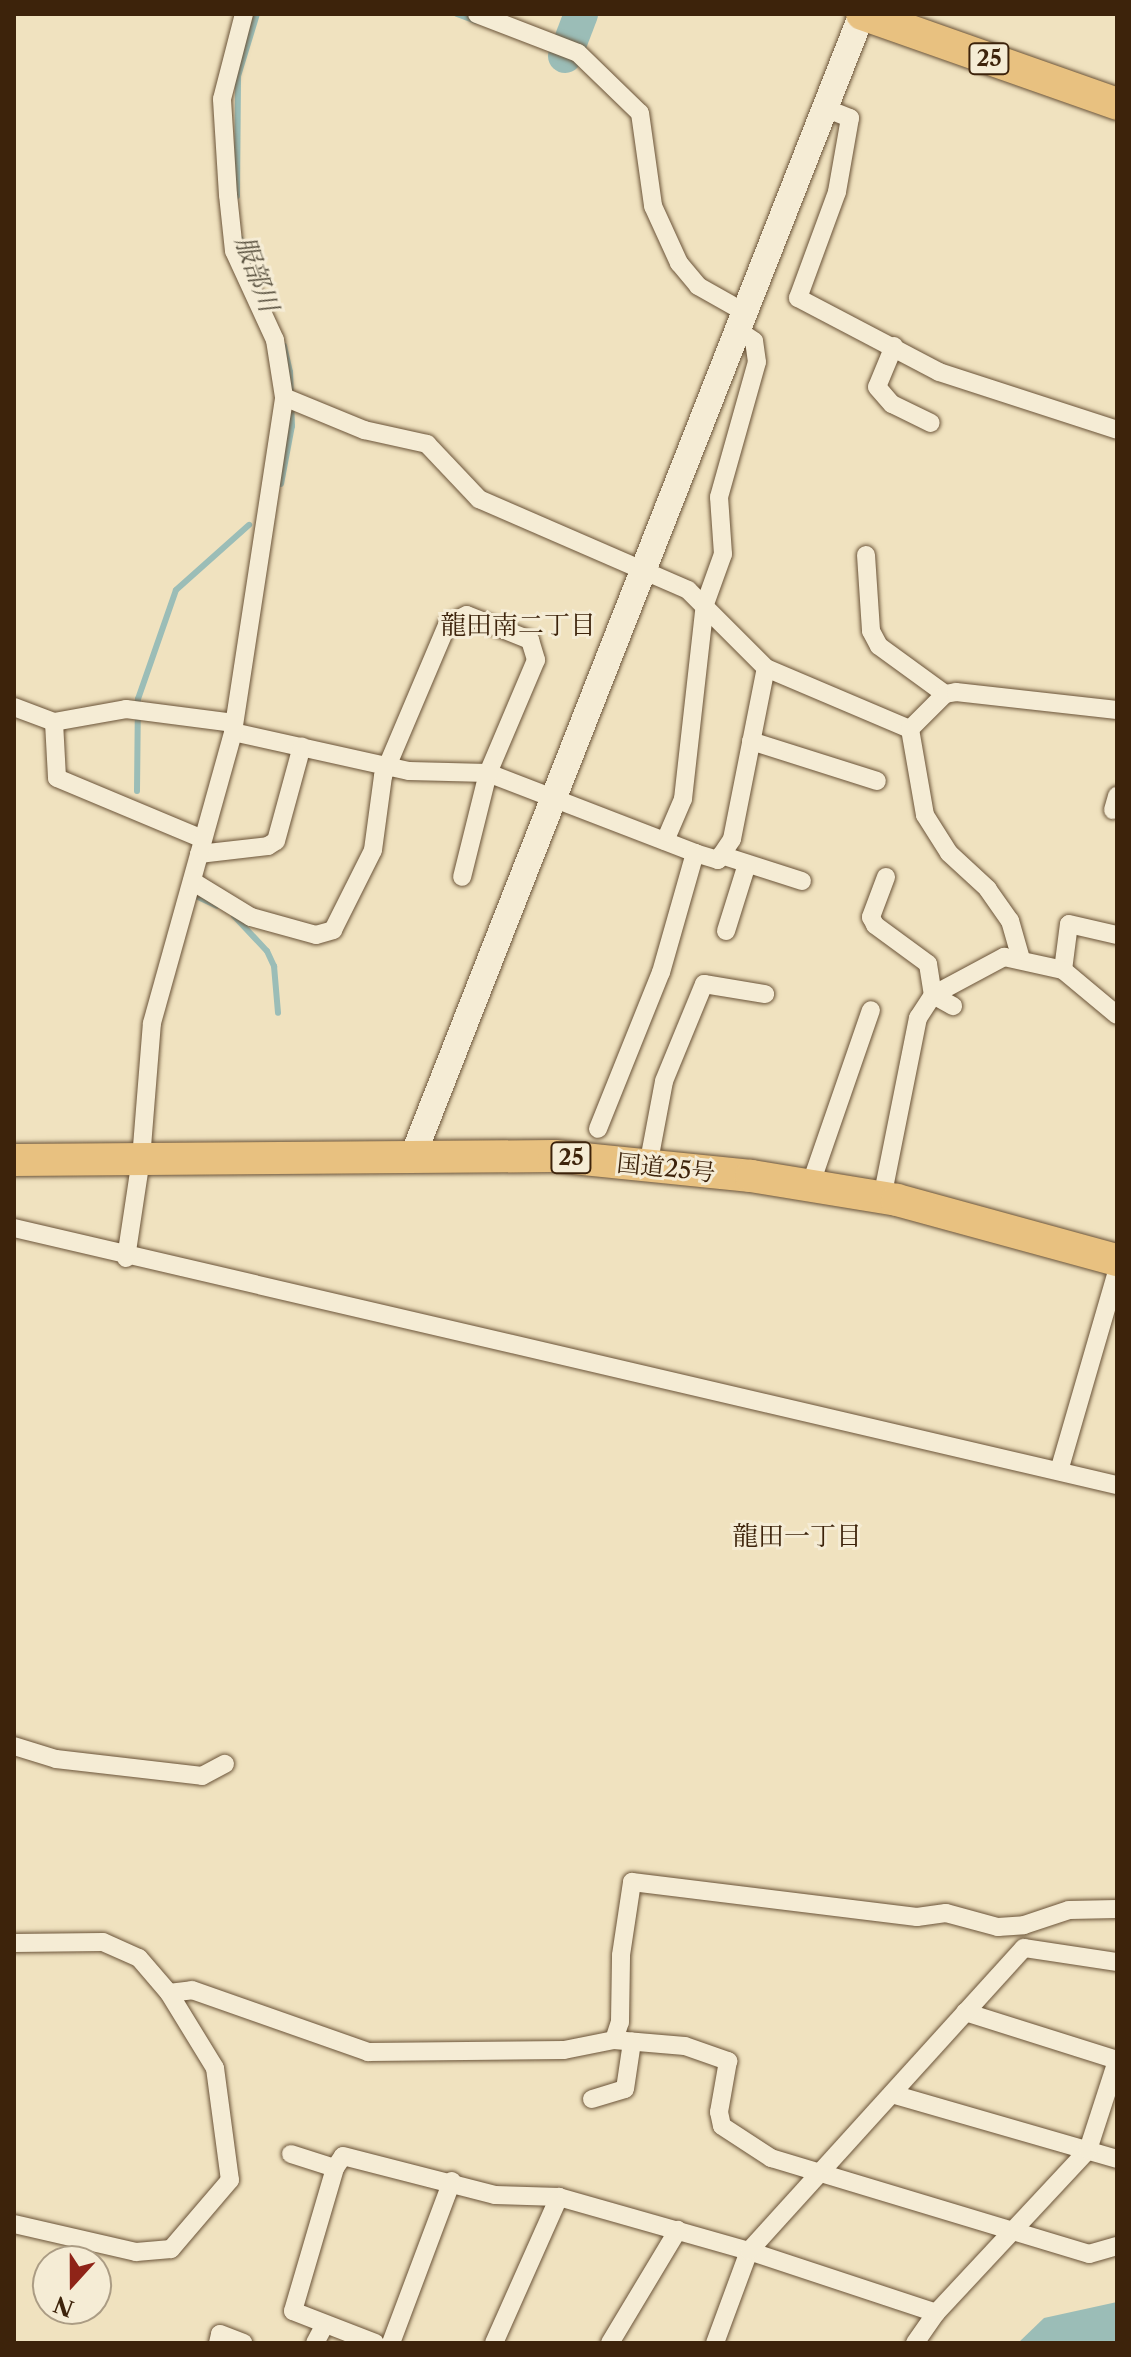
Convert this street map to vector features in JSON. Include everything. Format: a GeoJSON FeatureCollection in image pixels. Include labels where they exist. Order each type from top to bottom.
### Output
{"type":"FeatureCollection","features":[{"type":"Feature","properties":{"kind":"highway","name":"25"},"geometry":{"type":"LineString","coordinates":[[862,14],[1117,104]]}},
{"type":"Feature","properties":{"kind":"highway","name":"国道25号"},"geometry":{"type":"LineString","coordinates":[[14,1160],[414,1153],[554,1156],[810,1186],[882,1198],[1117,1260]]}},
{"type":"Feature","properties":{"kind":"street"},"geometry":{"type":"LineString","coordinates":[[126,1258],[141,1159],[152,1023],[234,728],[291,401],[275,340],[234,251],[222,99],[244,14]]}},
{"type":"Feature","properties":{"kind":"street"},"geometry":{"type":"LineString","coordinates":[[477,14],[578,53],[644,120],[653,206],[679,263],[698,286],[742,322],[754,341],[757,362],[719,497],[724,545],[705,604],[686,783],[665,841]]}},
{"type":"Feature","properties":{"kind":"street"},"geometry":{"type":"LineString","coordinates":[[414,1153],[862,14]]}},
{"type":"Feature","properties":{"kind":"street"},"geometry":{"type":"LineString","coordinates":[[825,108],[850,118],[844,166],[798,298],[939,372],[1117,430]]}},
{"type":"Feature","properties":{"kind":"street"},"geometry":{"type":"LineString","coordinates":[[894,346],[877,387],[892,404],[931,423]]}},
{"type":"Feature","properties":{"kind":"street"},"geometry":{"type":"LineString","coordinates":[[291,401],[364,430],[418,439],[479,499],[688,590],[705,604],[744,651],[766,668],[910,729]]}},
{"type":"Feature","properties":{"kind":"street"},"geometry":{"type":"LineString","coordinates":[[866,555],[871,631],[879,646],[945,694],[1117,710]]}},
{"type":"Feature","properties":{"kind":"street"},"geometry":{"type":"LineString","coordinates":[[192,881],[251,917],[316,935],[333,930],[373,850],[383,776],[447,625],[467,615],[530,640],[536,660],[488,773],[462,877]]}},
{"type":"Feature","properties":{"kind":"street"},"geometry":{"type":"LineString","coordinates":[[14,707],[54,722],[126,709],[234,728],[409,771],[488,773],[718,860],[738,820],[766,668]]}},
{"type":"Feature","properties":{"kind":"street"},"geometry":{"type":"LineString","coordinates":[[910,729],[945,694]]}},
{"type":"Feature","properties":{"kind":"street"},"geometry":{"type":"LineString","coordinates":[[54,722],[57,778],[201,846],[268,846],[276,841],[302,746]]}},
{"type":"Feature","properties":{"kind":"street"},"geometry":{"type":"LineString","coordinates":[[910,729],[918,795],[934,834],[988,889],[1010,921],[1021,959]]}},
{"type":"Feature","properties":{"kind":"street"},"geometry":{"type":"LineString","coordinates":[[751,741],[877,781]]}},
{"type":"Feature","properties":{"kind":"street"},"geometry":{"type":"LineString","coordinates":[[598,1129],[661,972],[695,853]]}},
{"type":"Feature","properties":{"kind":"street"},"geometry":{"type":"LineString","coordinates":[[721,855],[802,881]]}},
{"type":"Feature","properties":{"kind":"street"},"geometry":{"type":"LineString","coordinates":[[726,931],[747,864]]}},
{"type":"Feature","properties":{"kind":"street"},"geometry":{"type":"LineString","coordinates":[[886,877],[871,917],[928,964],[933,995]]}},
{"type":"Feature","properties":{"kind":"street"},"geometry":{"type":"LineString","coordinates":[[1063,970],[1069,924],[1117,935]]}},
{"type":"Feature","properties":{"kind":"street"},"geometry":{"type":"LineString","coordinates":[[882,1198],[918,1018],[933,995],[991,962],[1021,959],[1063,970],[1117,1015]]}},
{"type":"Feature","properties":{"kind":"street"},"geometry":{"type":"LineString","coordinates":[[648,1166],[664,1081],[704,984],[765,994]]}},
{"type":"Feature","properties":{"kind":"street"},"geometry":{"type":"LineString","coordinates":[[933,995],[953,1006]]}},
{"type":"Feature","properties":{"kind":"street"},"geometry":{"type":"LineString","coordinates":[[810,1186],[871,1010]]}},
{"type":"Feature","properties":{"kind":"street"},"geometry":{"type":"LineString","coordinates":[[14,1228],[126,1258],[1117,1485]]}},
{"type":"Feature","properties":{"kind":"street"},"geometry":{"type":"LineString","coordinates":[[1059,1471],[1117,1272]]}},
{"type":"Feature","properties":{"kind":"street"},"geometry":{"type":"LineString","coordinates":[[14,1746],[56,1759],[202,1776],[225,1764]]}},
{"type":"Feature","properties":{"kind":"street"},"geometry":{"type":"LineString","coordinates":[[592,2099],[625,2089],[620,2022],[621,1955],[632,1882],[917,1917],[946,1913],[998,1927],[1024,1925],[1069,1910],[1117,1909]]}},
{"type":"Feature","properties":{"kind":"street"},"geometry":{"type":"LineString","coordinates":[[14,1943],[103,1942],[139,1958],[169,1993],[215,2068],[230,2180],[216,2203],[171,2249],[136,2252],[14,2224]]}},
{"type":"Feature","properties":{"kind":"street"},"geometry":{"type":"LineString","coordinates":[[717,2342],[749,2251],[1024,1948],[1117,1962]]}},
{"type":"Feature","properties":{"kind":"street"},"geometry":{"type":"LineString","coordinates":[[169,1993],[192,1990],[368,2052],[564,2050],[623,2041],[685,2046],[728,2061],[719,2112],[722,2126],[771,2158],[1089,2254],[1117,2246]]}},
{"type":"Feature","properties":{"kind":"street"},"geometry":{"type":"LineString","coordinates":[[915,2343],[936,2313],[1016,2231],[1088,2150],[1117,2060],[965,2012]]}},
{"type":"Feature","properties":{"kind":"street"},"geometry":{"type":"LineString","coordinates":[[892,2094],[1117,2159]]}},
{"type":"Feature","properties":{"kind":"street"},"geometry":{"type":"LineString","coordinates":[[291,2154],[335,2168]]}},
{"type":"Feature","properties":{"kind":"street"},"geometry":{"type":"LineString","coordinates":[[375,2343],[293,2311],[335,2168],[343,2156],[452,2181],[495,2195],[559,2197],[749,2251],[936,2313]]}},
{"type":"Feature","properties":{"kind":"street"},"geometry":{"type":"LineString","coordinates":[[391,2343],[452,2181]]}},
{"type":"Feature","properties":{"kind":"street"},"geometry":{"type":"LineString","coordinates":[[494,2343],[559,2197]]}},
{"type":"Feature","properties":{"kind":"street"},"geometry":{"type":"LineString","coordinates":[[610,2343],[678,2230]]}},
{"type":"Feature","properties":{"kind":"street"},"geometry":{"type":"LineString","coordinates":[[315,2343],[325,2324]]}},
{"type":"Feature","properties":{"kind":"street"},"geometry":{"type":"LineString","coordinates":[[218,2343],[220,2334],[243,2343]]}},
{"type":"Feature","properties":{"kind":"water"},"geometry":{"type":"Polygon","coordinates":[[[1117,2302],[1117,2343],[1018,2343],[1044,2318],[1117,2302]]]}},
{"type":"Feature","properties":{"kind":"waterway","name":"服部川"},"geometry":{"type":"LineString","coordinates":[[237,196],[238,76],[257,14]]}},
{"type":"Feature","properties":{"kind":"waterway","name":"服部川"},"geometry":{"type":"LineString","coordinates":[[457,14],[476,21]]}},
{"type":"Feature","properties":{"kind":"waterway","name":"服部川"},"geometry":{"type":"LineString","coordinates":[[565,56],[581,14]]}},
{"type":"Feature","properties":{"kind":"waterway","name":"服部川"},"geometry":{"type":"LineString","coordinates":[[240,238],[252,269]]}},
{"type":"Feature","properties":{"kind":"waterway","name":"服部川"},"geometry":{"type":"LineString","coordinates":[[281,484],[292,426],[290,372],[284,346]]}},
{"type":"Feature","properties":{"kind":"waterway","name":"服部川"},"geometry":{"type":"LineString","coordinates":[[137,791],[138,699],[176,590],[249,525]]}},
{"type":"Feature","properties":{"kind":"waterway","name":"服部川"},"geometry":{"type":"LineString","coordinates":[[196,896],[217,906]]}},
{"type":"Feature","properties":{"kind":"waterway","name":"服部川"},"geometry":{"type":"LineString","coordinates":[[234,916],[267,951],[274,966],[278,1013]]}},
{"type":"Feature","properties":{"kind":"district","name":"龍田南二丁目"},"geometry":{"type":"Point","coordinates":[518,626]}},
{"type":"Feature","properties":{"kind":"district","name":"龍田一丁目"},"geometry":{"type":"Point","coordinates":[797,1537]}}]}
